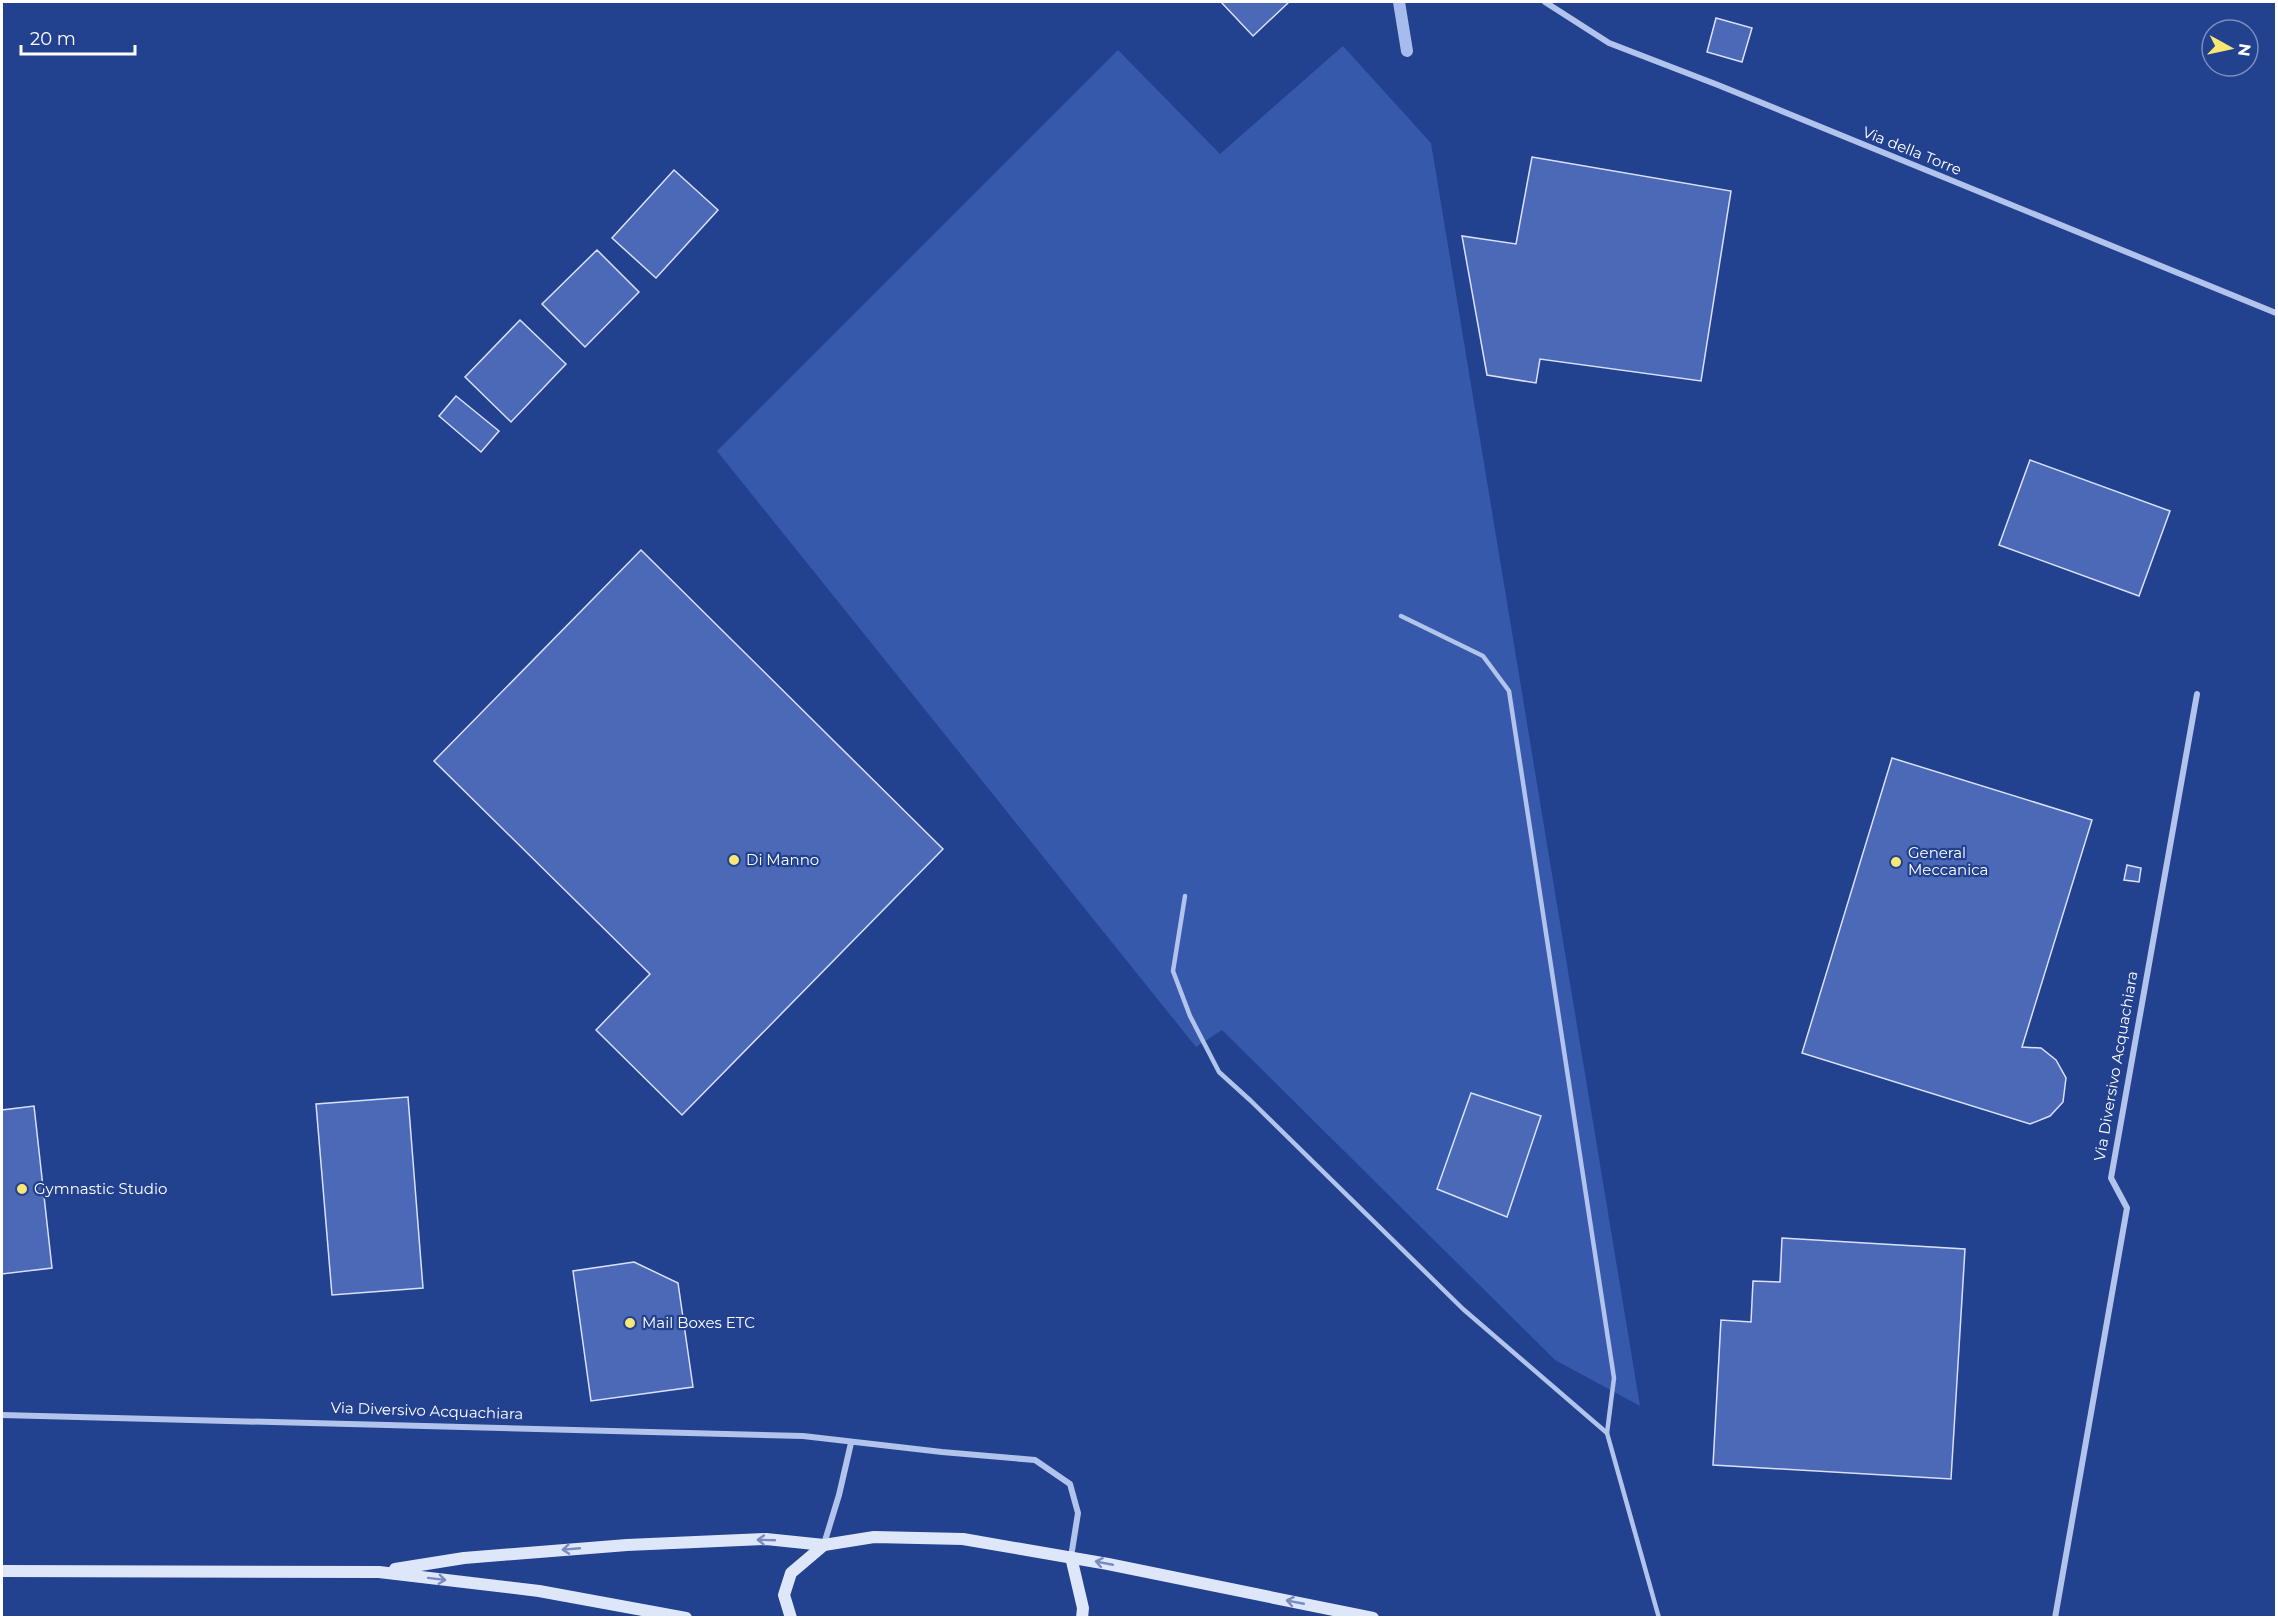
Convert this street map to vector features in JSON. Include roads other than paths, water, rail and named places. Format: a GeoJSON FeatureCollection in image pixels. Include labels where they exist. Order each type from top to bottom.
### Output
{"type":"FeatureCollection","features":[{"type":"Feature","properties":{"kind":"main road"},"geometry":{"type":"LineString","coordinates":[[379,1572],[464,1558],[627,1545],[766,1539],[824,1545],[874,1537],[963,1539],[1071,1557],[1373,1617]]}},
{"type":"Feature","properties":{"kind":"main road"},"geometry":{"type":"LineString","coordinates":[[791,1617],[784,1595],[791,1573],[824,1545]]}},
{"type":"Feature","properties":{"kind":"main road","name":"Via Diversivo Acquachiara"},"geometry":{"type":"LineString","coordinates":[[1071,1557],[1083,1608],[1082,1617]]}},
{"type":"Feature","properties":{"kind":"main road"},"geometry":{"type":"LineString","coordinates":[[2,1571],[379,1572],[538,1591],[665,1616],[686,1617]]}},
{"type":"Feature","properties":{"kind":"street","name":"Via della Torre"},"geometry":{"type":"LineString","coordinates":[[1545,2],[1609,43],[1740,94],[2277,313]]}},
{"type":"Feature","properties":{"kind":"street","name":"Via Diversivo Acquachiara"},"geometry":{"type":"LineString","coordinates":[[2055,1617],[2127,1208],[2111,1178],[2197,694]]}},
{"type":"Feature","properties":{"kind":"street","name":"Via Diversivo Acquachiara"},"geometry":{"type":"LineString","coordinates":[[2,1415],[803,1436],[851,1443],[1035,1460],[1070,1484],[1078,1513],[1071,1557]]}},
{"type":"Feature","properties":{"kind":"street"},"geometry":{"type":"LineString","coordinates":[[824,1545],[851,1443]]}},
{"type":"Feature","properties":{"kind":"lane"},"geometry":{"type":"LineString","coordinates":[[1401,616],[1483,656],[1509,691],[1614,1378],[1606,1433],[1659,1617]]}},
{"type":"Feature","properties":{"kind":"lane"},"geometry":{"type":"LineString","coordinates":[[1185,896],[1173,971],[1191,1016],[1219,1072],[1463,1309],[1606,1433]]}},
{"type":"Feature","properties":{"kind":"waterway"},"geometry":{"type":"LineString","coordinates":[[1399,2],[1407,51]]}},
{"type":"Feature","properties":{"kind":"place","name":"Di Manno"},"geometry":{"type":"Point","coordinates":[734,860]}},
{"type":"Feature","properties":{"kind":"place","name":"General Meccanica"},"geometry":{"type":"Point","coordinates":[1896,862]}},
{"type":"Feature","properties":{"kind":"place","name":"Gymnastic Studio"},"geometry":{"type":"Point","coordinates":[22,1189]}},
{"type":"Feature","properties":{"kind":"place","name":"Mail Boxes ETC"},"geometry":{"type":"Point","coordinates":[630,1323]}}]}
